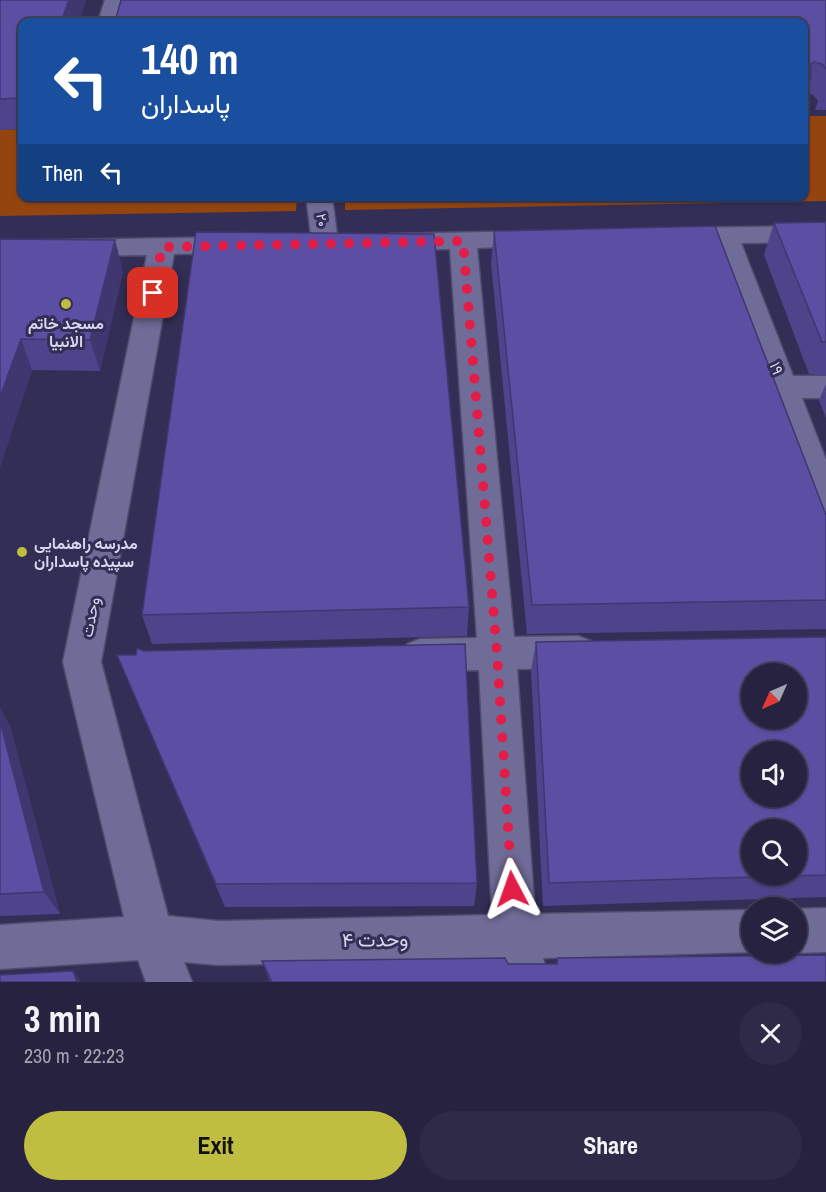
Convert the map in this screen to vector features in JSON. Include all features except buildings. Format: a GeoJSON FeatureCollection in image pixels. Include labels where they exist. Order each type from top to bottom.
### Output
{"type":"FeatureCollection","features":[{"type":"Feature","properties":{"kind":"street"},"geometry":{"type":"LineString","coordinates":[[110,18],[115,0]]}},
{"type":"Feature","properties":{"kind":"street","name":"۲۰"},"geometry":{"type":"LineString","coordinates":[[320,201],[333,243],[463,241]]}},
{"type":"Feature","properties":{"kind":"street"},"geometry":{"type":"LineString","coordinates":[[653,236],[826,234]]}},
{"type":"Feature","properties":{"kind":"street","name":"۱۹"},"geometry":{"type":"LineString","coordinates":[[725,235],[826,503]]}},
{"type":"Feature","properties":{"kind":"street"},"geometry":{"type":"LineString","coordinates":[[527,982],[515,936],[497,654],[463,241],[558,239]]}},
{"type":"Feature","properties":{"kind":"street"},"geometry":{"type":"LineString","coordinates":[[0,249],[267,244]]}},
{"type":"Feature","properties":{"kind":"street","name":"وحدت"},"geometry":{"type":"LineString","coordinates":[[162,247],[82,662],[151,937],[169,982]]}},
{"type":"Feature","properties":{"kind":"street"},"geometry":{"type":"LineString","coordinates":[[784,387],[826,387]]}},
{"type":"Feature","properties":{"kind":"street"},"geometry":{"type":"LineString","coordinates":[[390,656],[614,651]]}},
{"type":"Feature","properties":{"kind":"street"},"geometry":{"type":"LineString","coordinates":[[807,931],[826,930]]}},
{"type":"Feature","properties":{"kind":"street","name":"وحدت ۴"},"geometry":{"type":"LineString","coordinates":[[0,947],[151,937],[218,944],[741,932]]}},
{"type":"Feature","properties":{"kind":"shaded area"},"geometry":{"type":"Polygon","coordinates":[[[808,116],[826,116],[826,201],[345,210],[345,201],[808,201],[808,116]]]}},
{"type":"Feature","properties":{"kind":"shaded area"},"geometry":{"type":"Polygon","coordinates":[[[18,129],[18,201],[297,201],[296,211],[0,216],[0,130],[18,129]]]}},
{"type":"Feature","properties":{"kind":"place","name":"مسجد خاتم الانبیا"},"geometry":{"type":"Point","coordinates":[66,304]}},
{"type":"Feature","properties":{"kind":"place","name":"مدرسه راهنمایی سپیده پاسداران"},"geometry":{"type":"Point","coordinates":[22,552]}},
{"type":"Feature","properties":{"kind":"route"},"geometry":{"type":"LineString","coordinates":[[153,293],[162,247],[463,241],[497,654],[512,889]]}}]}
